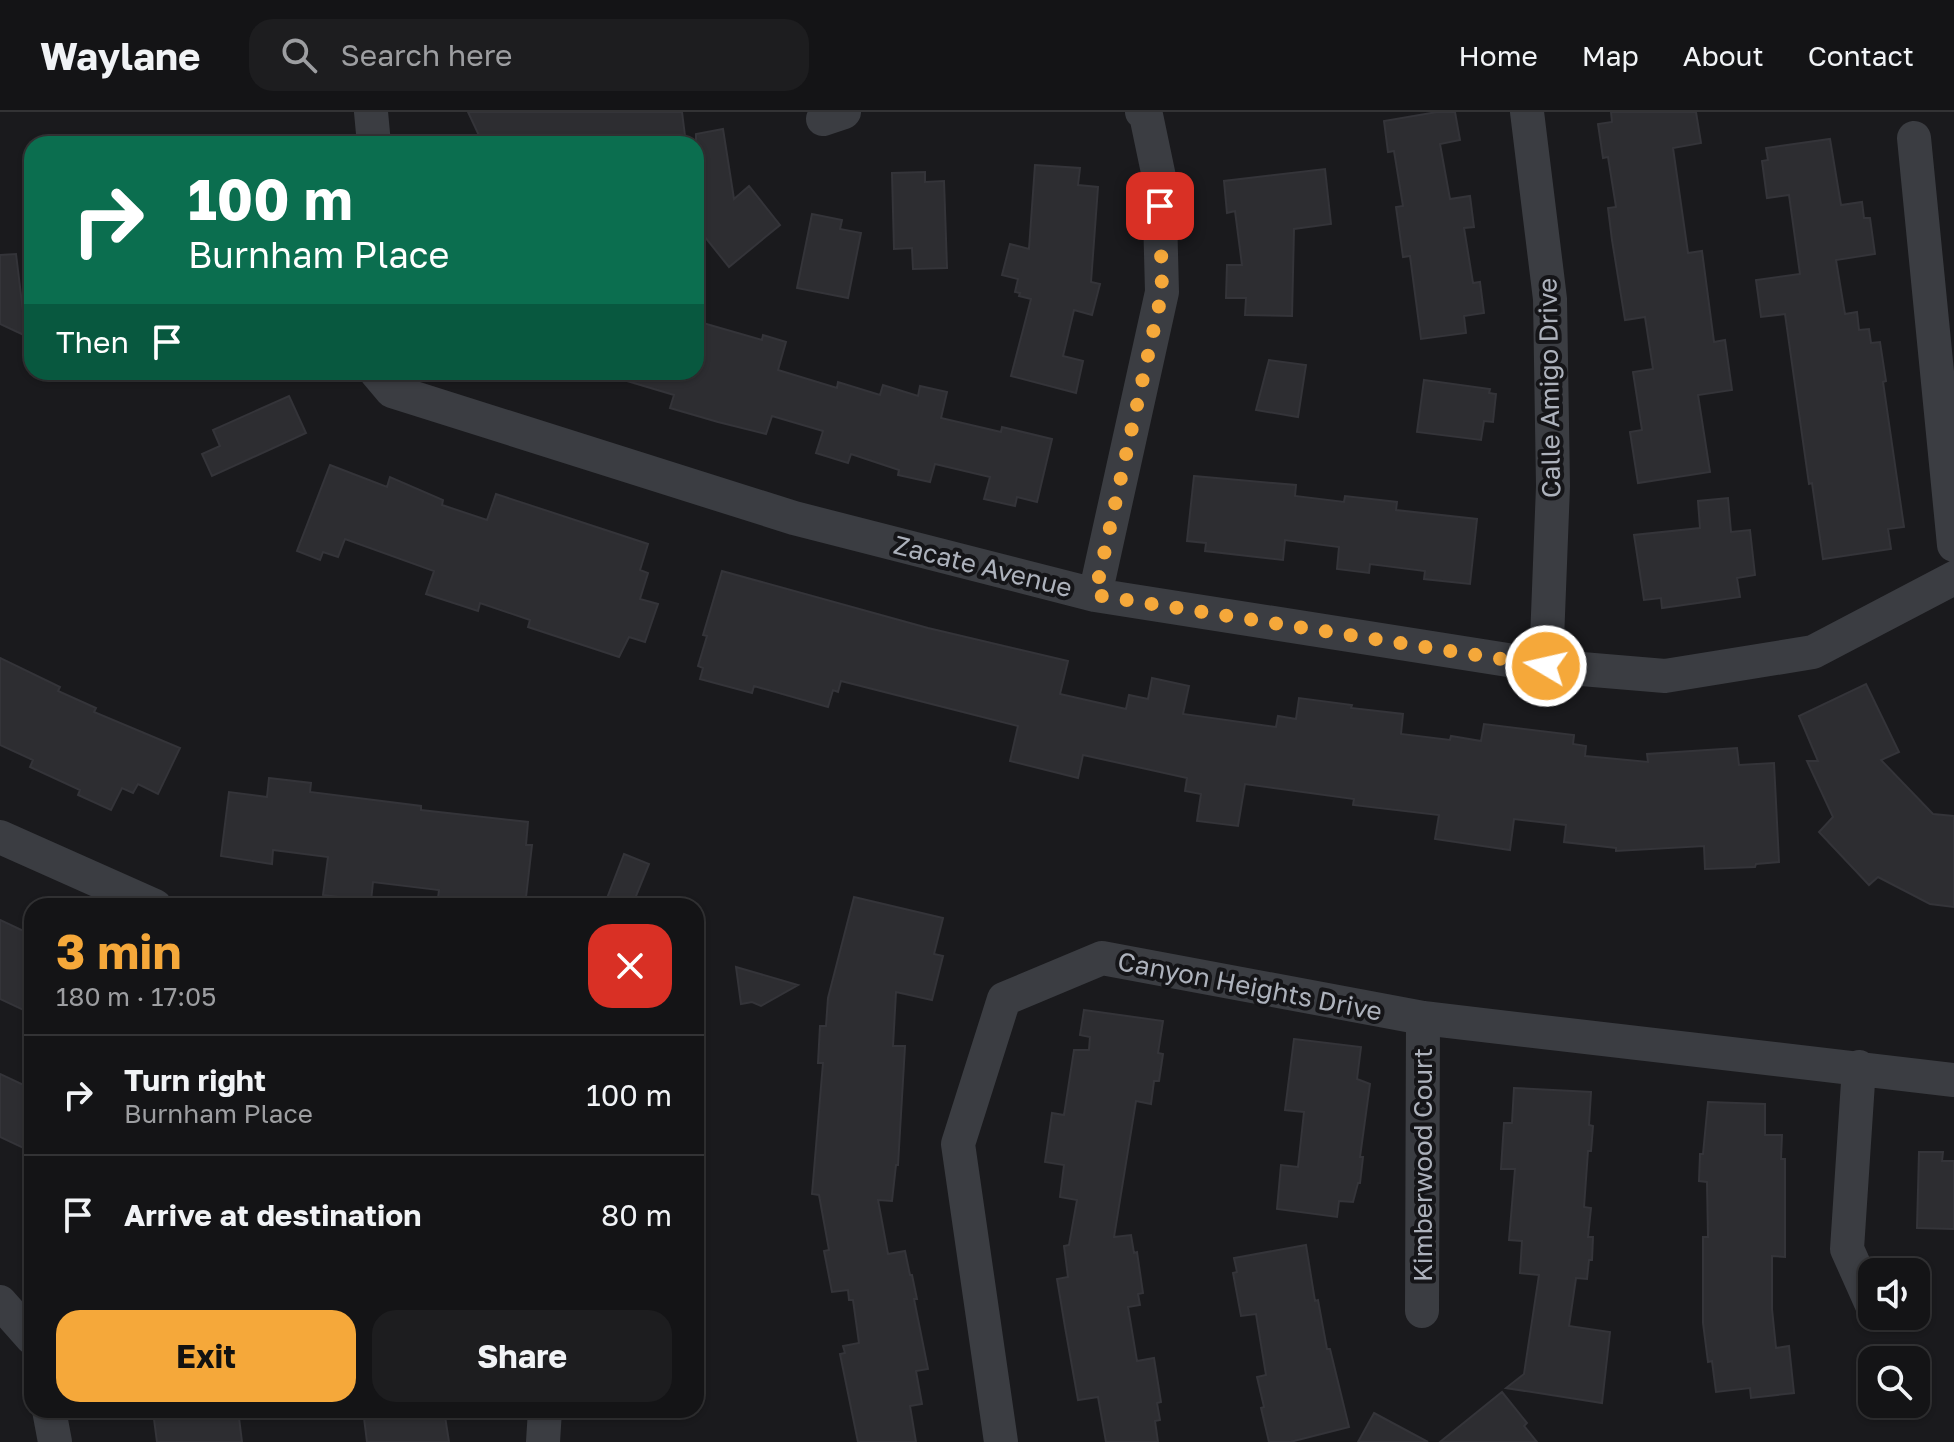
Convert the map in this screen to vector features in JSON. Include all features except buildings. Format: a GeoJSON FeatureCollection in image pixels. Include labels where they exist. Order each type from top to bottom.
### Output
{"type":"FeatureCollection","features":[{"type":"Feature","properties":{"kind":"street"},"geometry":{"type":"LineString","coordinates":[[371,112],[373,136]]}},
{"type":"Feature","properties":{"kind":"street"},"geometry":{"type":"LineString","coordinates":[[1095,595],[1162,292],[1159,177],[1146,115],[1142,112]]}},
{"type":"Feature","properties":{"kind":"street","name":"Calle Amigo Drive"},"geometry":{"type":"LineString","coordinates":[[1527,112],[1550,299],[1553,486],[1546,666]]}},
{"type":"Feature","properties":{"kind":"street"},"geometry":{"type":"LineString","coordinates":[[1914,138],[1954,545]]}},
{"type":"Feature","properties":{"kind":"street","name":"Zacate Avenue"},"geometry":{"type":"LineString","coordinates":[[397,380],[794,518],[1095,595],[1546,666],[1665,676],[1813,652],[1954,578]]}},
{"type":"Feature","properties":{"kind":"street"},"geometry":{"type":"LineString","coordinates":[[0,837],[137,898]]}},
{"type":"Feature","properties":{"kind":"street","name":"Canyon Heights Drive"},"geometry":{"type":"LineString","coordinates":[[1001,1442],[958,1144],[1004,999],[1102,958],[1423,1018],[1954,1080]]}},
{"type":"Feature","properties":{"kind":"street","name":"Kimberwood Court"},"geometry":{"type":"LineString","coordinates":[[1422,1311],[1423,1018]]}},
{"type":"Feature","properties":{"kind":"street"},"geometry":{"type":"LineString","coordinates":[[1858,1274],[1847,1249],[1859,1067]]}},
{"type":"Feature","properties":{"kind":"street"},"geometry":{"type":"LineString","coordinates":[[0,1302],[24,1329]]}},
{"type":"Feature","properties":{"kind":"street"},"geometry":{"type":"LineString","coordinates":[[50,1418],[55,1442]]}},
{"type":"Feature","properties":{"kind":"street"},"geometry":{"type":"LineString","coordinates":[[543,1442],[544,1418]]}},
{"type":"Feature","properties":{"kind":"route"},"geometry":{"type":"LineString","coordinates":[[1160,206],[1162,292],[1095,595],[1546,666]]}}]}
